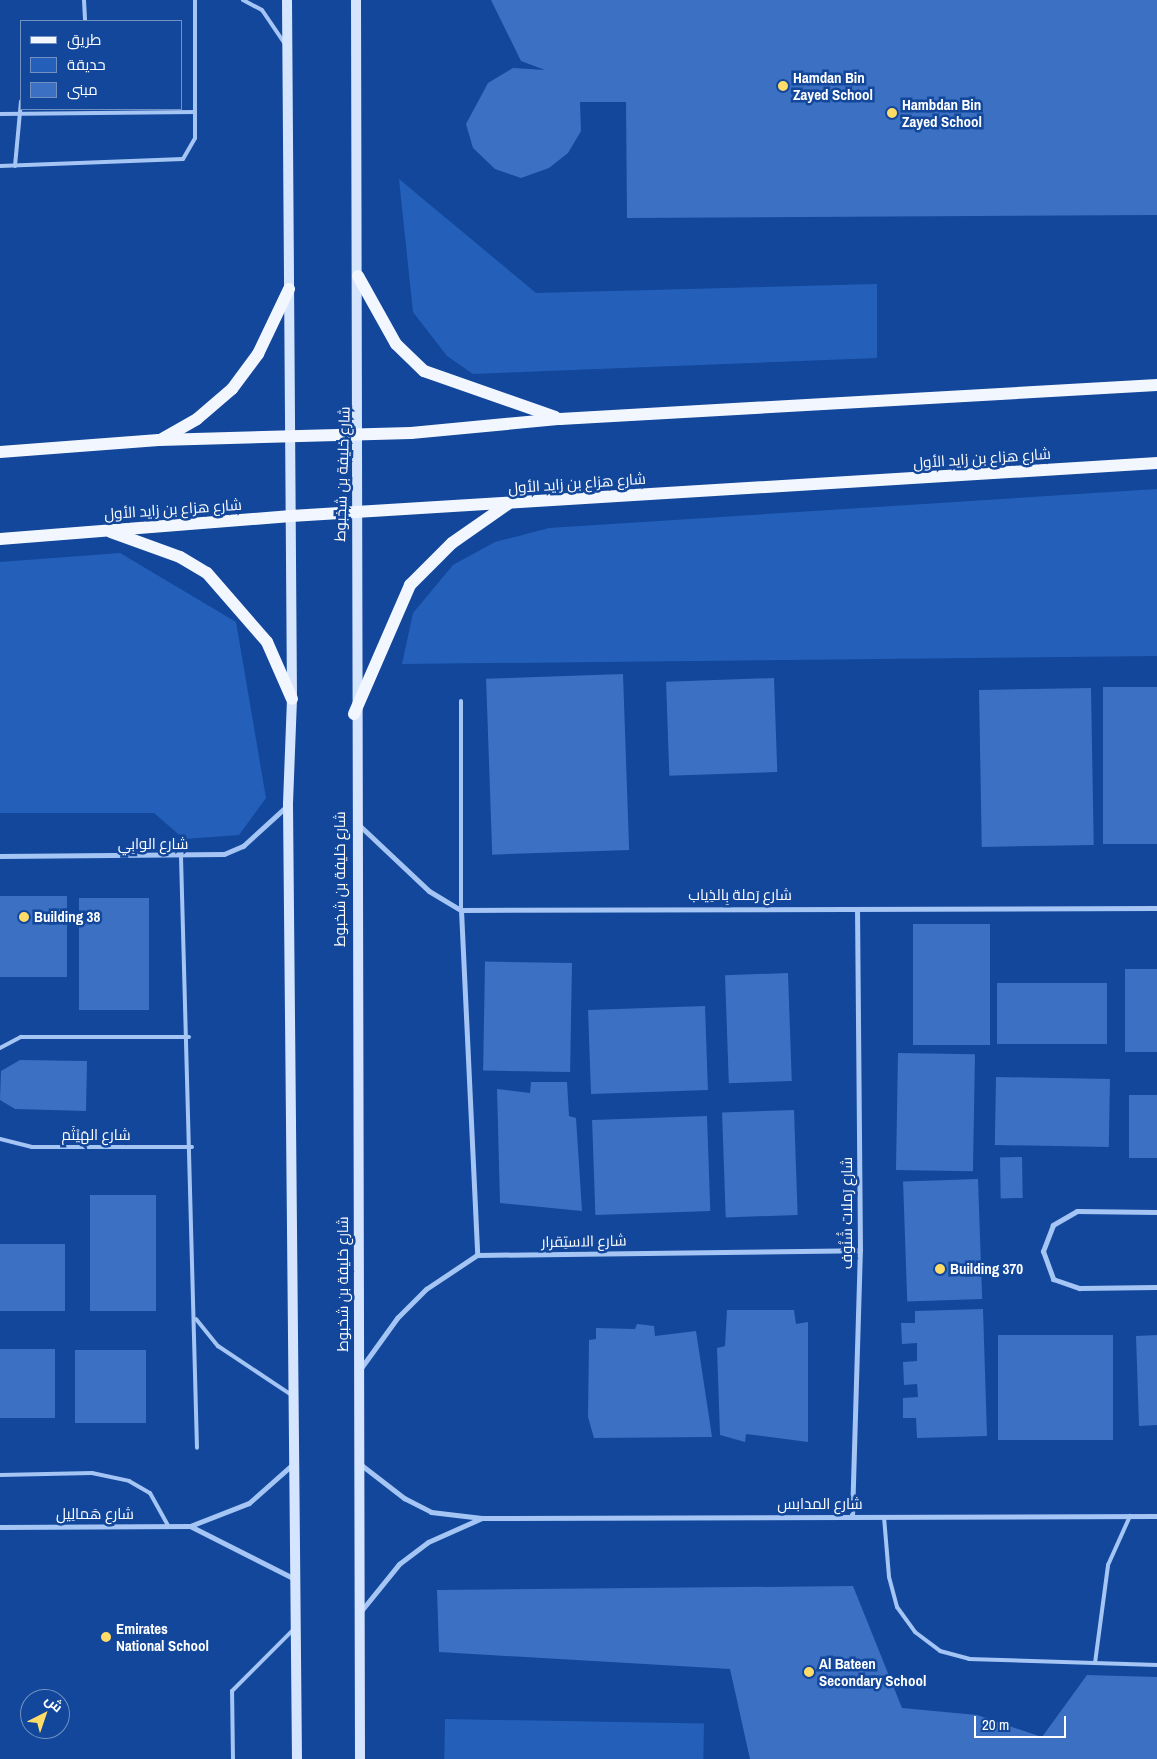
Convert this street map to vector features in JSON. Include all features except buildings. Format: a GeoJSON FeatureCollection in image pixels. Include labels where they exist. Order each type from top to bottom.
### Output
{"type":"FeatureCollection","features":[{"type":"Feature","properties":{"kind":"main road"},"geometry":{"type":"LineString","coordinates":[[288,0],[292,699],[288,805],[296,1462],[297,1759]]}},
{"type":"Feature","properties":{"kind":"main road","name":"شارع خليفة بن شخبوط"},"geometry":{"type":"LineString","coordinates":[[356,0],[358,514],[354,714],[360,1759]]}},
{"type":"Feature","properties":{"kind":"main road"},"geometry":{"type":"LineString","coordinates":[[358,276],[396,344],[424,371],[560,419]]}},
{"type":"Feature","properties":{"kind":"main road"},"geometry":{"type":"LineString","coordinates":[[159,440],[197,419],[232,389],[258,354],[290,289]]}},
{"type":"Feature","properties":{"kind":"main road"},"geometry":{"type":"LineString","coordinates":[[0,452],[159,440],[358,436],[560,419],[1157,385]]}},
{"type":"Feature","properties":{"kind":"main road","name":"شارع هزاع بن زايد الأول"},"geometry":{"type":"LineString","coordinates":[[0,539],[291,516],[358,514],[1157,463]]}},
{"type":"Feature","properties":{"kind":"main road"},"geometry":{"type":"LineString","coordinates":[[354,714],[410,585],[452,543],[509,503]]}},
{"type":"Feature","properties":{"kind":"main road"},"geometry":{"type":"LineString","coordinates":[[107,530],[180,557],[207,573],[267,642],[292,699]]}},
{"type":"Feature","properties":{"kind":"street","name":"شارع الوابِي"},"geometry":{"type":"LineString","coordinates":[[0,856],[181,857],[224,854],[243,846],[288,805]]}},
{"type":"Feature","properties":{"kind":"street"},"geometry":{"type":"LineString","coordinates":[[355,821],[429,890],[461,910],[476,1255],[426,1289],[397,1318],[358,1372]]}},
{"type":"Feature","properties":{"kind":"street","name":"شارع رَملة بِالذِياب"},"geometry":{"type":"LineString","coordinates":[[461,910],[769,906],[856,909],[1157,908]]}},
{"type":"Feature","properties":{"kind":"street","name":"شارع رَملات شُنُوف"},"geometry":{"type":"LineString","coordinates":[[852,1517],[860,1250],[856,909]]}},
{"type":"Feature","properties":{"kind":"street"},"geometry":{"type":"LineString","coordinates":[[1157,1212],[1077,1211],[1053,1225],[1042,1251],[1053,1279],[1079,1288],[1157,1288]]}},
{"type":"Feature","properties":{"kind":"street","name":"شارع الاستِقرار"},"geometry":{"type":"LineString","coordinates":[[476,1255],[860,1250]]}},
{"type":"Feature","properties":{"kind":"street","name":"شارع هَمالِيل"},"geometry":{"type":"LineString","coordinates":[[0,1527],[190,1526],[249,1503],[296,1462]]}},
{"type":"Feature","properties":{"kind":"street","name":"شارع المدابس"},"geometry":{"type":"LineString","coordinates":[[359,1463],[404,1498],[432,1512],[482,1518],[1157,1516]]}},
{"type":"Feature","properties":{"kind":"street","name":"شارع المدابس"},"geometry":{"type":"LineString","coordinates":[[360,1613],[413,1553],[482,1518]]}},
{"type":"Feature","properties":{"kind":"street","name":"شارع هَمالِيل"},"geometry":{"type":"LineString","coordinates":[[190,1526],[296,1580]]}},
{"type":"Feature","properties":{"kind":"lane"},"geometry":{"type":"LineString","coordinates":[[84,0],[85,20]]}},
{"type":"Feature","properties":{"kind":"lane"},"geometry":{"type":"LineString","coordinates":[[0,166],[174,163],[194,146],[195,0]]}},
{"type":"Feature","properties":{"kind":"lane"},"geometry":{"type":"LineString","coordinates":[[243,0],[262,10],[288,49]]}},
{"type":"Feature","properties":{"kind":"lane"},"geometry":{"type":"LineString","coordinates":[[15,166],[17,114],[20,104]]}},
{"type":"Feature","properties":{"kind":"lane"},"geometry":{"type":"LineString","coordinates":[[0,114],[195,112]]}},
{"type":"Feature","properties":{"kind":"lane"},"geometry":{"type":"LineString","coordinates":[[461,701],[461,910]]}},
{"type":"Feature","properties":{"kind":"lane"},"geometry":{"type":"LineString","coordinates":[[181,857],[192,1147],[197,1448]]}},
{"type":"Feature","properties":{"kind":"lane"},"geometry":{"type":"LineString","coordinates":[[0,1048],[21,1037],[189,1037]]}},
{"type":"Feature","properties":{"kind":"lane","name":"شارع الهَيْثَم"},"geometry":{"type":"LineString","coordinates":[[0,1139],[32,1147],[192,1147]]}},
{"type":"Feature","properties":{"kind":"lane"},"geometry":{"type":"LineString","coordinates":[[196,1319],[218,1346],[295,1398]]}},
{"type":"Feature","properties":{"kind":"lane"},"geometry":{"type":"LineString","coordinates":[[0,1475],[92,1473],[128,1481],[150,1493],[168,1526]]}},
{"type":"Feature","properties":{"kind":"lane"},"geometry":{"type":"LineString","coordinates":[[1095,1663],[1108,1565],[1130,1516]]}},
{"type":"Feature","properties":{"kind":"lane"},"geometry":{"type":"LineString","coordinates":[[884,1517],[892,1592],[905,1620],[926,1642],[969,1659],[1157,1665]]}},
{"type":"Feature","properties":{"kind":"lane"},"geometry":{"type":"LineString","coordinates":[[233,1759],[232,1691],[297,1626]]}},
{"type":"Feature","properties":{"kind":"green space"},"geometry":{"type":"Polygon","coordinates":[[[399,179],[536,293],[877,284],[877,358],[473,374],[447,356],[413,312],[399,179]]]}},
{"type":"Feature","properties":{"kind":"green space"},"geometry":{"type":"Polygon","coordinates":[[[1157,489],[1157,656],[402,664],[413,613],[453,565],[495,542],[549,528],[1157,489]]]}},
{"type":"Feature","properties":{"kind":"green space"},"geometry":{"type":"Polygon","coordinates":[[[120,553],[236,622],[266,798],[239,835],[184,839],[154,813],[0,813],[0,562],[120,553]]]}},
{"type":"Feature","properties":{"kind":"green space"},"geometry":{"type":"Polygon","coordinates":[[[445,1719],[704,1724],[703,1759],[444,1759],[445,1719]]]}},
{"type":"Feature","properties":{"kind":"place","name":"Hamdan Bin Zayed School"},"geometry":{"type":"Point","coordinates":[783,86]}},
{"type":"Feature","properties":{"kind":"place","name":"Hambdan Bin Zayed School"},"geometry":{"type":"Point","coordinates":[892,113]}},
{"type":"Feature","properties":{"kind":"place","name":"Building 38"},"geometry":{"type":"Point","coordinates":[24,917]}},
{"type":"Feature","properties":{"kind":"place","name":"Building 370"},"geometry":{"type":"Point","coordinates":[940,1269]}},
{"type":"Feature","properties":{"kind":"place","name":"Emirates National School"},"geometry":{"type":"Point","coordinates":[106,1637]}},
{"type":"Feature","properties":{"kind":"place","name":"Al Bateen Secondary School"},"geometry":{"type":"Point","coordinates":[809,1672]}}]}
